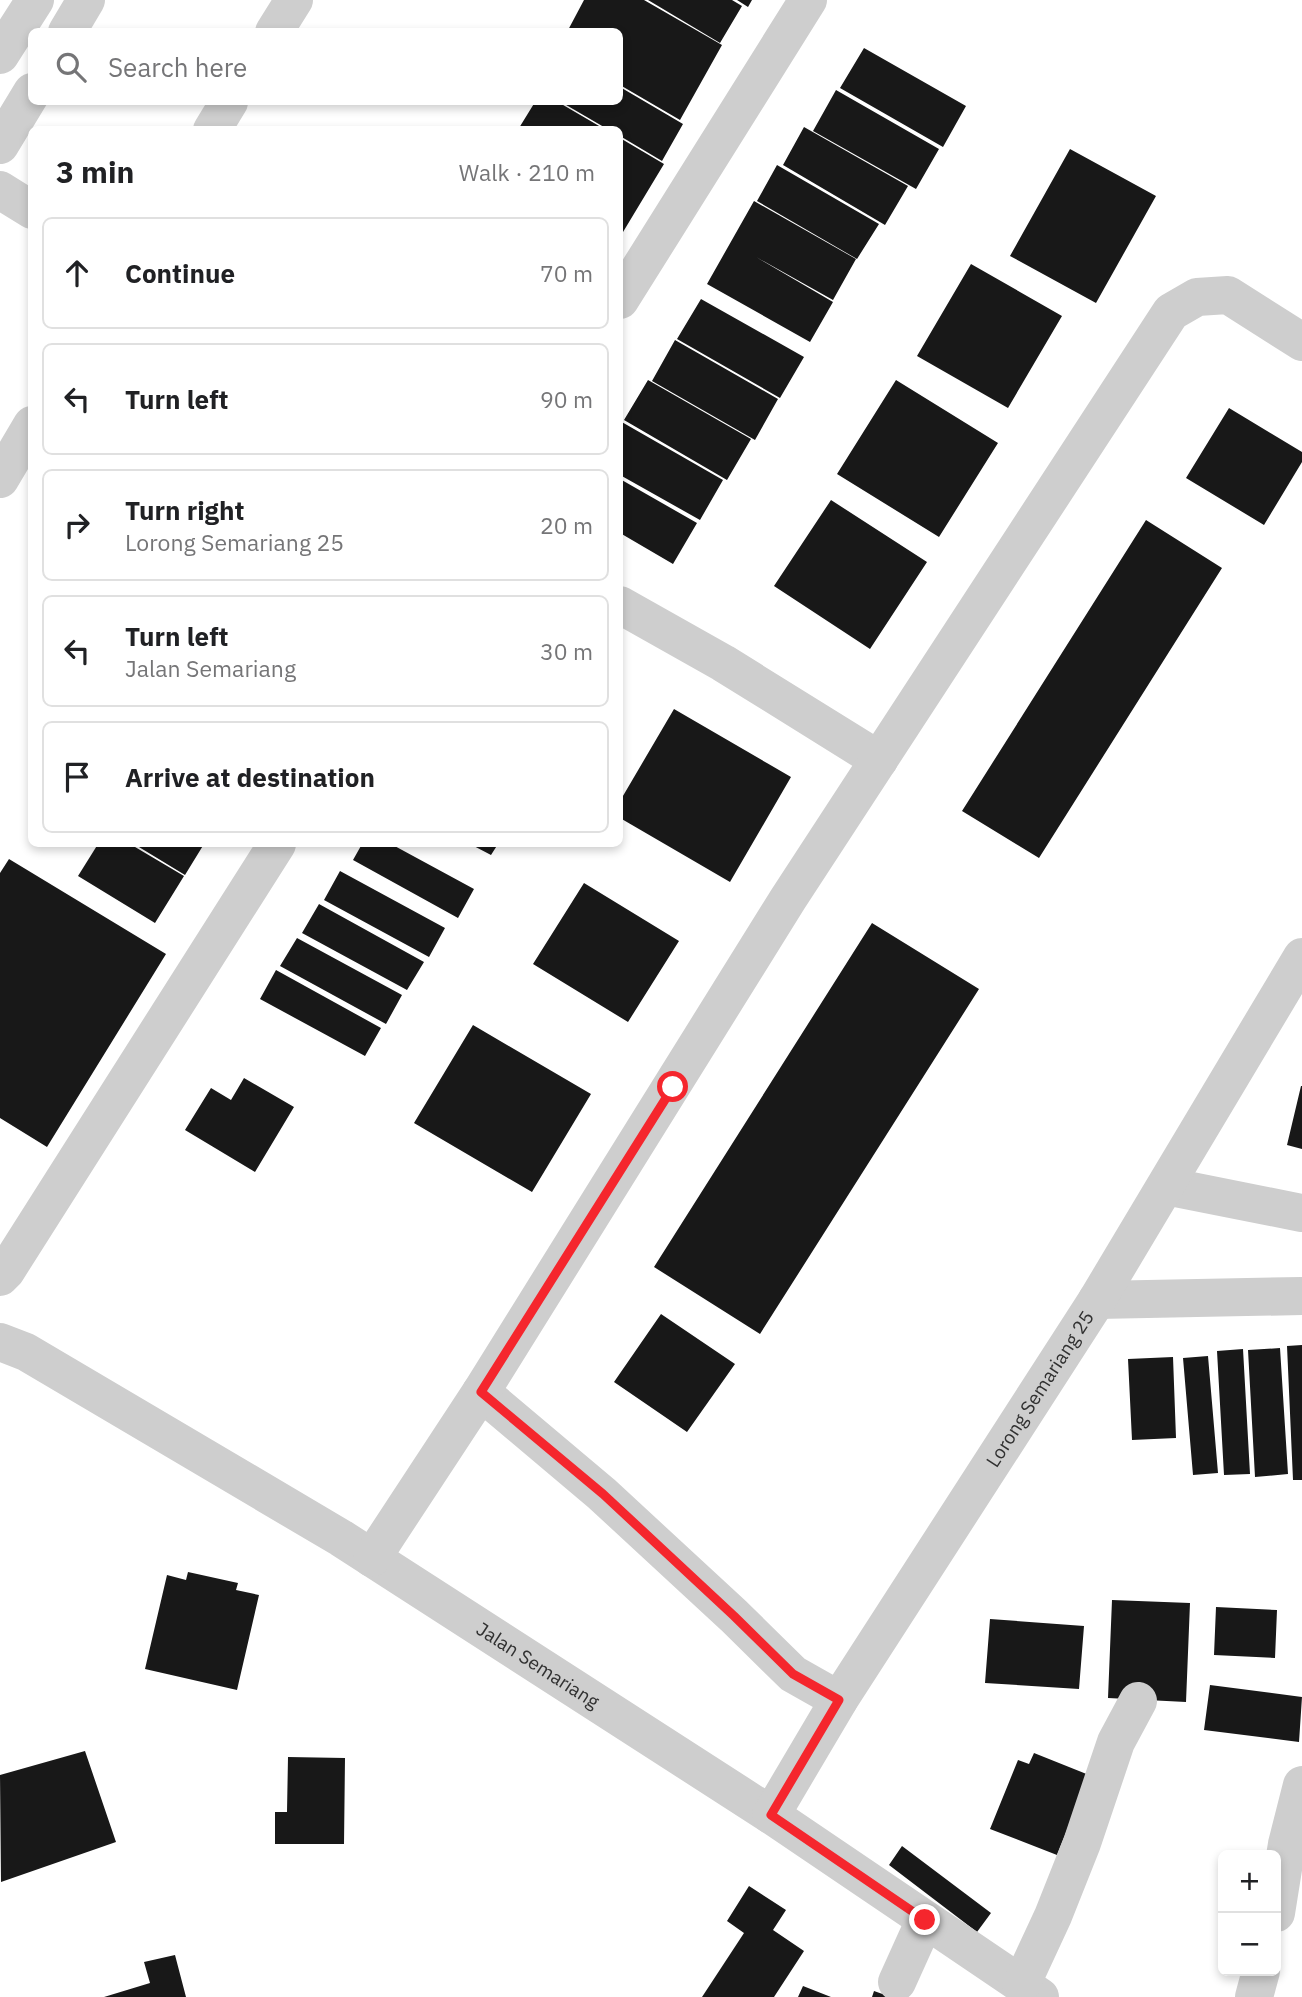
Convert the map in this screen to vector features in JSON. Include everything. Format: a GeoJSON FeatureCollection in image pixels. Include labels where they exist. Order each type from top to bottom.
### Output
{"type":"FeatureCollection","features":[{"type":"Feature","properties":{"kind":"street"},"geometry":{"type":"LineString","coordinates":[[0,55],[35,0]]}},
{"type":"Feature","properties":{"kind":"street"},"geometry":{"type":"LineString","coordinates":[[69,28],[86,0]]}},
{"type":"Feature","properties":{"kind":"street"},"geometry":{"type":"LineString","coordinates":[[276,28],[294,0]]}},
{"type":"Feature","properties":{"kind":"street"},"geometry":{"type":"LineString","coordinates":[[623,295],[807,0]]}},
{"type":"Feature","properties":{"kind":"street"},"geometry":{"type":"LineString","coordinates":[[0,145],[28,99]]}},
{"type":"Feature","properties":{"kind":"street"},"geometry":{"type":"LineString","coordinates":[[214,126],[227,105]]}},
{"type":"Feature","properties":{"kind":"street"},"geometry":{"type":"LineString","coordinates":[[0,190],[28,208]]}},
{"type":"Feature","properties":{"kind":"street"},"geometry":{"type":"LineString","coordinates":[[372,1558],[481,1392],[788,899],[1171,312],[1197,297],[1228,295],[1302,342]]}},
{"type":"Feature","properties":{"kind":"street"},"geometry":{"type":"LineString","coordinates":[[0,480],[28,432]]}},
{"type":"Feature","properties":{"kind":"street"},"geometry":{"type":"LineString","coordinates":[[623,607],[723,663],[879,760]]}},
{"type":"Feature","properties":{"kind":"street"},"geometry":{"type":"LineString","coordinates":[[0,1277],[275,847]]}},
{"type":"Feature","properties":{"kind":"street","name":"Lorong Semariang 25"},"geometry":{"type":"LineString","coordinates":[[771,1815],[839,1700],[1097,1300],[1302,957]]}},
{"type":"Feature","properties":{"kind":"street"},"geometry":{"type":"LineString","coordinates":[[1166,1186],[1302,1213]]}},
{"type":"Feature","properties":{"kind":"street"},"geometry":{"type":"LineString","coordinates":[[1097,1300],[1302,1296]]}},
{"type":"Feature","properties":{"kind":"street","name":"Jalan Semariang"},"geometry":{"type":"LineString","coordinates":[[0,1323],[13,1347],[372,1558],[771,1815],[1031,1991]]}},
{"type":"Feature","properties":{"kind":"street"},"geometry":{"type":"LineString","coordinates":[[481,1392],[603,1494],[793,1674],[839,1700]]}},
{"type":"Feature","properties":{"kind":"street"},"geometry":{"type":"LineString","coordinates":[[1031,1991],[1053,1916],[1082,1843],[1116,1742],[1138,1701]]}},
{"type":"Feature","properties":{"kind":"street"},"geometry":{"type":"LineString","coordinates":[[1281,1881],[1287,1843],[1302,1785]]}},
{"type":"Feature","properties":{"kind":"street"},"geometry":{"type":"LineString","coordinates":[[897,1982],[925,1920]]}},
{"type":"Feature","properties":{"kind":"street"},"geometry":{"type":"LineString","coordinates":[[1254,1997],[1260,1976]]}},
{"type":"Feature","properties":{"kind":"building"},"geometry":{"type":"Polygon","coordinates":[[[584,0],[644,0],[722,45],[680,120],[623,87],[623,28],[569,28],[584,0]]]}},
{"type":"Feature","properties":{"kind":"building"},"geometry":{"type":"Polygon","coordinates":[[[648,0],[732,0],[742,6],[720,43],[648,0]]]}},
{"type":"Feature","properties":{"kind":"building"},"geometry":{"type":"Polygon","coordinates":[[[737,0],[752,0],[748,7],[737,0]]]}},
{"type":"Feature","properties":{"kind":"building"},"geometry":{"type":"Polygon","coordinates":[[[864,48],[966,106],[943,147],[840,88],[864,48]]]}},
{"type":"Feature","properties":{"kind":"building"},"geometry":{"type":"Polygon","coordinates":[[[623,89],[683,124],[662,161],[623,138],[623,126],[602,126],[566,105],[623,105],[623,89]]]}},
{"type":"Feature","properties":{"kind":"building"},"geometry":{"type":"Polygon","coordinates":[[[836,90],[939,149],[916,189],[813,131],[836,90]]]}},
{"type":"Feature","properties":{"kind":"building"},"geometry":{"type":"Polygon","coordinates":[[[533,105],[563,105],[599,126],[520,126],[533,105]]]}},
{"type":"Feature","properties":{"kind":"building"},"geometry":{"type":"Polygon","coordinates":[[[804,127],[908,186],[885,225],[783,165],[804,127]]]}},
{"type":"Feature","properties":{"kind":"building"},"geometry":{"type":"Polygon","coordinates":[[[623,140],[664,164],[623,232],[623,140]]]}},
{"type":"Feature","properties":{"kind":"building"},"geometry":{"type":"Polygon","coordinates":[[[1070,149],[1156,196],[1096,303],[1010,256],[1070,149]]]}},
{"type":"Feature","properties":{"kind":"building"},"geometry":{"type":"Polygon","coordinates":[[[777,165],[879,224],[857,259],[757,201],[777,165]]]}},
{"type":"Feature","properties":{"kind":"building"},"geometry":{"type":"Polygon","coordinates":[[[754,201],[856,259],[833,300],[756,257],[833,302],[810,342],[707,284],[754,201]]]}},
{"type":"Feature","properties":{"kind":"building"},"geometry":{"type":"Polygon","coordinates":[[[971,264],[1062,316],[1008,408],[917,356],[971,264]]]}},
{"type":"Feature","properties":{"kind":"building"},"geometry":{"type":"Polygon","coordinates":[[[701,299],[804,357],[780,398],[677,339],[701,299]]]}},
{"type":"Feature","properties":{"kind":"building"},"geometry":{"type":"Polygon","coordinates":[[[675,340],[778,399],[755,440],[652,381],[675,340]]]}},
{"type":"Feature","properties":{"kind":"building"},"geometry":{"type":"Polygon","coordinates":[[[648,380],[751,439],[727,480],[624,420],[648,380]]]}},
{"type":"Feature","properties":{"kind":"building"},"geometry":{"type":"Polygon","coordinates":[[[896,380],[998,443],[939,537],[837,474],[896,380]]]}},
{"type":"Feature","properties":{"kind":"building"},"geometry":{"type":"Polygon","coordinates":[[[1229,408],[1302,452],[1302,462],[1264,525],[1186,478],[1229,408]]]}},
{"type":"Feature","properties":{"kind":"building"},"geometry":{"type":"Polygon","coordinates":[[[623,423],[723,480],[700,520],[623,477],[623,423]]]}},
{"type":"Feature","properties":{"kind":"building"},"geometry":{"type":"Polygon","coordinates":[[[623,481],[697,523],[673,564],[623,535],[623,481]]]}},
{"type":"Feature","properties":{"kind":"building"},"geometry":{"type":"Polygon","coordinates":[[[831,500],[927,562],[870,649],[774,586],[831,500]]]}},
{"type":"Feature","properties":{"kind":"building"},"geometry":{"type":"Polygon","coordinates":[[[1146,520],[1222,568],[1039,858],[962,811],[1146,520]]]}},
{"type":"Feature","properties":{"kind":"building"},"geometry":{"type":"Polygon","coordinates":[[[674,709],[791,777],[730,882],[623,820],[623,796],[674,709]]]}},
{"type":"Feature","properties":{"kind":"building"},"geometry":{"type":"Polygon","coordinates":[[[96,847],[135,847],[184,876],[155,923],[78,876],[96,847]]]}},
{"type":"Feature","properties":{"kind":"building"},"geometry":{"type":"Polygon","coordinates":[[[139,847],[202,847],[185,875],[139,847]]]}},
{"type":"Feature","properties":{"kind":"building"},"geometry":{"type":"Polygon","coordinates":[[[360,847],[397,847],[474,889],[458,918],[353,860],[360,847]]]}},
{"type":"Feature","properties":{"kind":"building"},"geometry":{"type":"Polygon","coordinates":[[[476,847],[496,847],[491,855],[476,847]]]}},
{"type":"Feature","properties":{"kind":"building"},"geometry":{"type":"Polygon","coordinates":[[[9,859],[166,954],[47,1147],[0,1118],[0,873],[9,859]]]}},
{"type":"Feature","properties":{"kind":"building"},"geometry":{"type":"Polygon","coordinates":[[[340,871],[445,928],[429,957],[324,900],[340,871]]]}},
{"type":"Feature","properties":{"kind":"building"},"geometry":{"type":"Polygon","coordinates":[[[584,883],[679,941],[628,1022],[533,964],[584,883]]]}},
{"type":"Feature","properties":{"kind":"building"},"geometry":{"type":"Polygon","coordinates":[[[319,904],[424,962],[407,990],[302,933],[319,904]]]}},
{"type":"Feature","properties":{"kind":"building"},"geometry":{"type":"Polygon","coordinates":[[[872,923],[979,989],[760,1334],[654,1267],[872,923]]]}},
{"type":"Feature","properties":{"kind":"building"},"geometry":{"type":"Polygon","coordinates":[[[297,938],[402,995],[386,1024],[280,966],[297,938]]]}},
{"type":"Feature","properties":{"kind":"building"},"geometry":{"type":"Polygon","coordinates":[[[276,970],[381,1028],[365,1056],[260,999],[276,970]]]}},
{"type":"Feature","properties":{"kind":"building"},"geometry":{"type":"Polygon","coordinates":[[[473,1025],[591,1094],[532,1192],[414,1123],[473,1025]]]}},
{"type":"Feature","properties":{"kind":"building"},"geometry":{"type":"Polygon","coordinates":[[[244,1078],[294,1107],[255,1172],[185,1130],[211,1088],[231,1100],[244,1078]]]}},
{"type":"Feature","properties":{"kind":"building"},"geometry":{"type":"Polygon","coordinates":[[[1302,1086],[1302,1149],[1287,1145],[1302,1086]]]}},
{"type":"Feature","properties":{"kind":"building"},"geometry":{"type":"Polygon","coordinates":[[[661,1314],[735,1364],[687,1432],[614,1382],[661,1314]]]}},
{"type":"Feature","properties":{"kind":"building"},"geometry":{"type":"Polygon","coordinates":[[[1302,1345],[1302,1480],[1293,1480],[1287,1346],[1302,1345]]]}},
{"type":"Feature","properties":{"kind":"building"},"geometry":{"type":"Polygon","coordinates":[[[1280,1348],[1288,1474],[1255,1477],[1248,1350],[1280,1348]]]}},
{"type":"Feature","properties":{"kind":"building"},"geometry":{"type":"Polygon","coordinates":[[[1243,1349],[1250,1474],[1224,1475],[1217,1351],[1243,1349]]]}},
{"type":"Feature","properties":{"kind":"building"},"geometry":{"type":"Polygon","coordinates":[[[1208,1356],[1218,1473],[1193,1475],[1183,1358],[1208,1356]]]}},
{"type":"Feature","properties":{"kind":"building"},"geometry":{"type":"Polygon","coordinates":[[[1173,1357],[1176,1438],[1132,1440],[1128,1359],[1173,1357]]]}},
{"type":"Feature","properties":{"kind":"building"},"geometry":{"type":"Polygon","coordinates":[[[188,1572],[238,1583],[236,1590],[259,1595],[237,1690],[145,1669],[167,1575],[186,1580],[188,1572]]]}},
{"type":"Feature","properties":{"kind":"building"},"geometry":{"type":"Polygon","coordinates":[[[1112,1600],[1190,1603],[1186,1702],[1108,1698],[1112,1600]]]}},
{"type":"Feature","properties":{"kind":"building"},"geometry":{"type":"Polygon","coordinates":[[[1216,1607],[1277,1610],[1275,1658],[1214,1655],[1216,1607]]]}},
{"type":"Feature","properties":{"kind":"building"},"geometry":{"type":"Polygon","coordinates":[[[990,1619],[1084,1626],[1079,1689],[985,1683],[990,1619]]]}},
{"type":"Feature","properties":{"kind":"building"},"geometry":{"type":"Polygon","coordinates":[[[1210,1685],[1302,1697],[1299,1742],[1204,1730],[1210,1685]]]}},
{"type":"Feature","properties":{"kind":"building"},"geometry":{"type":"Polygon","coordinates":[[[85,1751],[116,1842],[1,1882],[0,1775],[85,1751]]]}},
{"type":"Feature","properties":{"kind":"building"},"geometry":{"type":"Polygon","coordinates":[[[1034,1753],[1089,1775],[1057,1855],[990,1829],[1018,1760],[1029,1764],[1034,1753]]]}},
{"type":"Feature","properties":{"kind":"building"},"geometry":{"type":"Polygon","coordinates":[[[288,1757],[345,1758],[344,1844],[275,1844],[275,1812],[287,1812],[288,1757]]]}},
{"type":"Feature","properties":{"kind":"building"},"geometry":{"type":"Polygon","coordinates":[[[902,1846],[991,1913],[977,1932],[889,1865],[902,1846]]]}},
{"type":"Feature","properties":{"kind":"building"},"geometry":{"type":"Polygon","coordinates":[[[749,1886],[786,1910],[773,1930],[804,1951],[774,1997],[702,1997],[744,1933],[727,1921],[749,1886]]]}},
{"type":"Feature","properties":{"kind":"building"},"geometry":{"type":"Polygon","coordinates":[[[175,1955],[186,1997],[104,1997],[150,1983],[144,1962],[175,1955]]]}},
{"type":"Feature","properties":{"kind":"building"},"geometry":{"type":"Polygon","coordinates":[[[803,1986],[831,1997],[798,1997],[803,1986]]]}},
{"type":"Feature","properties":{"kind":"building"},"geometry":{"type":"Polygon","coordinates":[[[874,1991],[891,1997],[872,1997],[874,1991]]]}},
{"type":"Feature","properties":{"kind":"route"},"geometry":{"type":"LineString","coordinates":[[673,1087],[481,1392],[603,1494],[793,1674],[839,1700],[771,1815],[925,1920]]}}]}
